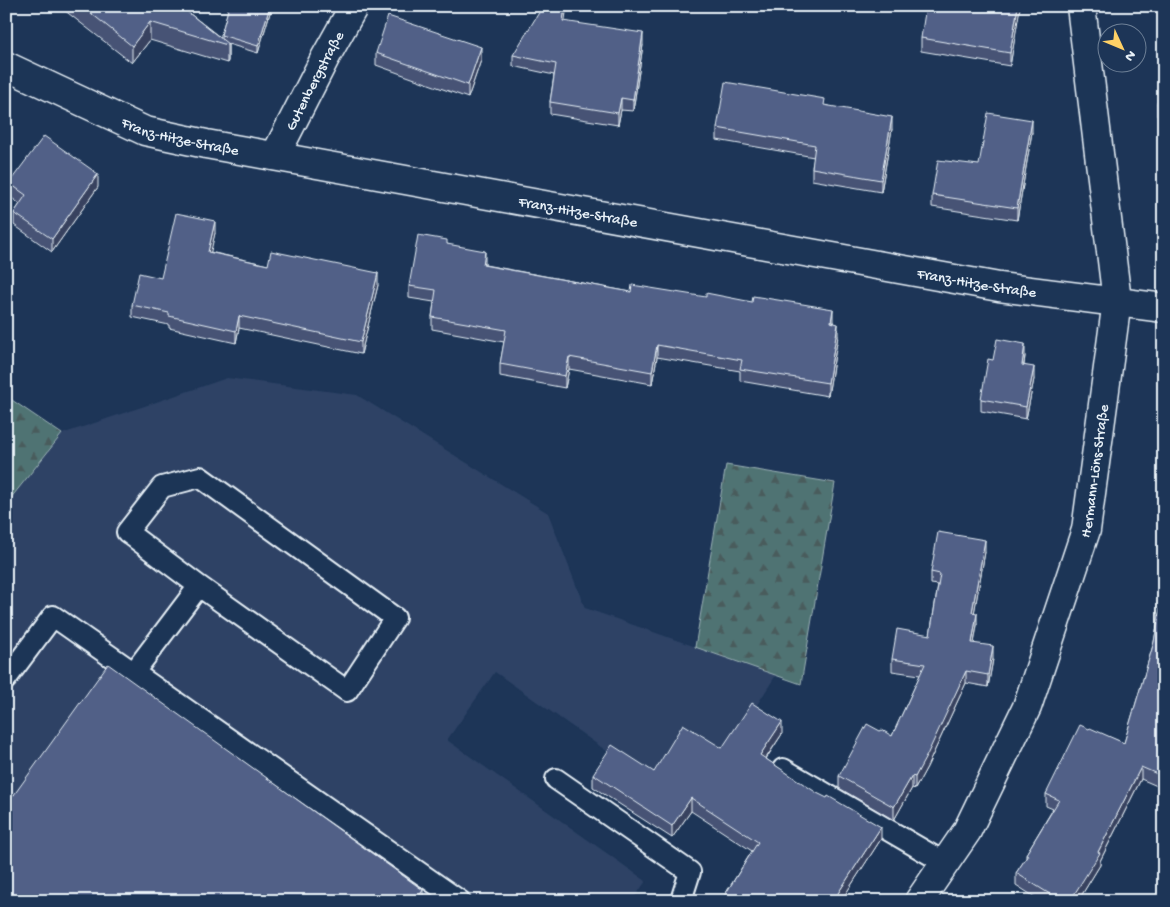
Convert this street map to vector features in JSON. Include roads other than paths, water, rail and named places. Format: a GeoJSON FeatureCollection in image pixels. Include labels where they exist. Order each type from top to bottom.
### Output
{"type":"FeatureCollection","features":[{"type":"Feature","properties":{"kind":"street","name":"Gutenbergstraße"},"geometry":{"type":"LineString","coordinates":[[275,156],[354,6]]}},
{"type":"Feature","properties":{"kind":"street","name":"Hermann-Löns-Straße"},"geometry":{"type":"LineString","coordinates":[[919,901],[966,831],[1027,707],[1086,530],[1117,302],[1082,6]]}},
{"type":"Feature","properties":{"kind":"street","name":"Franz-Hitze-Straße"},"geometry":{"type":"LineString","coordinates":[[6,66],[145,130],[206,144],[999,287],[1164,308]]}},
{"type":"Feature","properties":{"kind":"lane"},"geometry":{"type":"LineString","coordinates":[[200,478],[395,618],[347,691],[199,586],[127,532],[162,488],[200,478]]}},
{"type":"Feature","properties":{"kind":"lane"},"geometry":{"type":"LineString","coordinates":[[134,672],[199,586]]}},
{"type":"Feature","properties":{"kind":"lane"},"geometry":{"type":"LineString","coordinates":[[6,680],[53,616],[460,901]]}},
{"type":"Feature","properties":{"kind":"lane"},"geometry":{"type":"LineString","coordinates":[[782,769],[945,863]]}},
{"type":"Feature","properties":{"kind":"lane"},"geometry":{"type":"LineString","coordinates":[[556,778],[690,872],[682,897],[687,901]]}}]}
